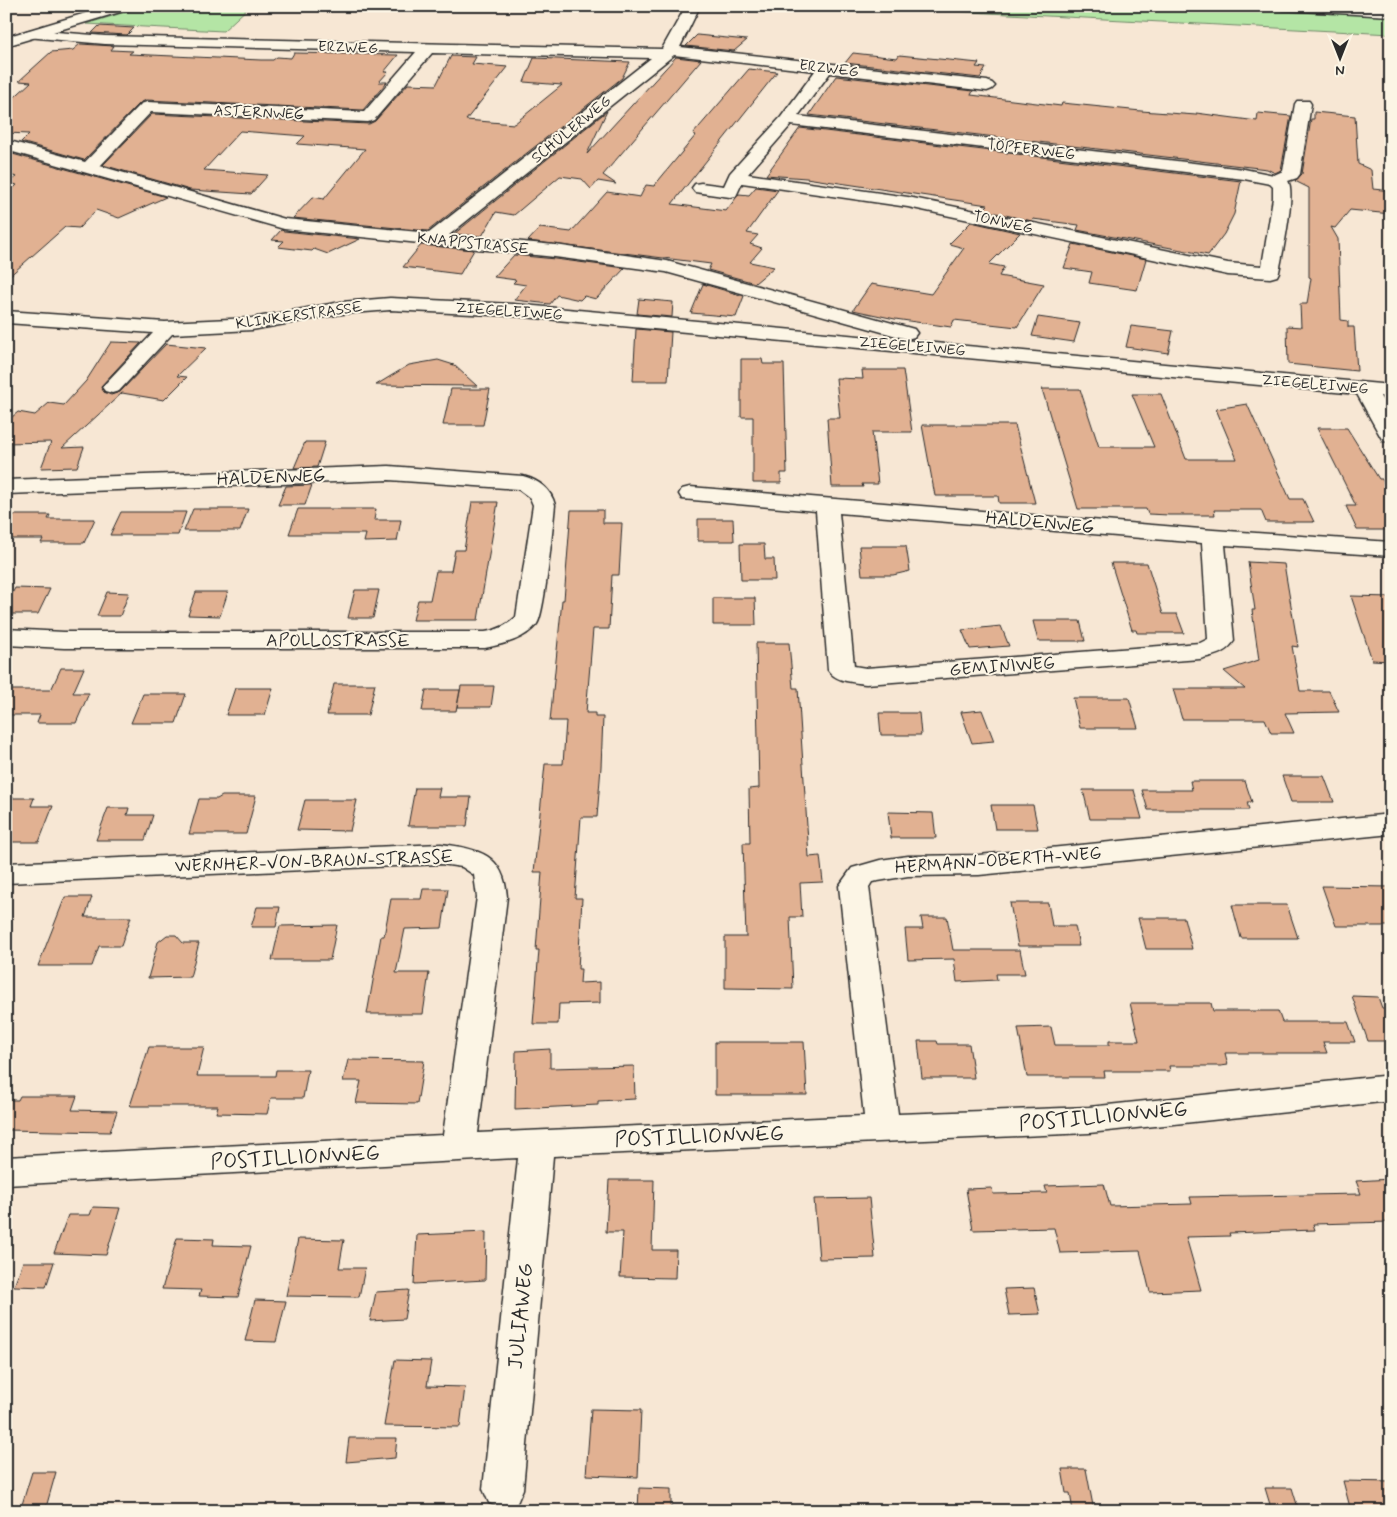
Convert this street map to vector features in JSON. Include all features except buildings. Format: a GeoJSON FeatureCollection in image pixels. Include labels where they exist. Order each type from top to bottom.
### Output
{"type":"FeatureCollection","features":[{"type":"Feature","properties":{"kind":"street"},"geometry":{"type":"LineString","coordinates":[[6,42],[125,6]]}},
{"type":"Feature","properties":{"kind":"street","name":"SCHÜLERWEG"},"geometry":{"type":"LineString","coordinates":[[433,239],[668,52],[693,6]]}},
{"type":"Feature","properties":{"kind":"street"},"geometry":{"type":"LineString","coordinates":[[1282,6],[1391,12]]}},
{"type":"Feature","properties":{"kind":"street","name":"ERZWEG"},"geometry":{"type":"LineString","coordinates":[[32,34],[114,40],[426,49],[668,52],[987,86]]}},
{"type":"Feature","properties":{"kind":"street","name":"ASTERNWEG"},"geometry":{"type":"LineString","coordinates":[[88,169],[147,107],[368,117],[426,49]]}},
{"type":"Feature","properties":{"kind":"street"},"geometry":{"type":"LineString","coordinates":[[701,188],[730,192],[736,177],[787,120],[826,68]]}},
{"type":"Feature","properties":{"kind":"street"},"geometry":{"type":"LineString","coordinates":[[1276,180],[1291,174],[1303,104]]}},
{"type":"Feature","properties":{"kind":"street","name":"TÖPFERWEG"},"geometry":{"type":"LineString","coordinates":[[787,120],[1235,173],[1276,180]]}},
{"type":"Feature","properties":{"kind":"street","name":"KNAPPSTRASSE"},"geometry":{"type":"LineString","coordinates":[[6,145],[88,169],[158,186],[284,224],[555,251],[667,267],[848,318],[895,328],[919,336],[932,343],[936,348]]}},
{"type":"Feature","properties":{"kind":"street","name":"TONWEG"},"geometry":{"type":"LineString","coordinates":[[736,177],[908,202],[1228,269],[1270,272],[1282,198],[1282,185],[1276,180]]}},
{"type":"Feature","properties":{"kind":"street","name":"KLINKERSTRASSE"},"geometry":{"type":"LineString","coordinates":[[6,317],[165,328],[252,324],[364,305],[433,305]]}},
{"type":"Feature","properties":{"kind":"street","name":"ZIEGELEIWEG"},"geometry":{"type":"LineString","coordinates":[[433,305],[513,310],[1391,391]]}},
{"type":"Feature","properties":{"kind":"street"},"geometry":{"type":"LineString","coordinates":[[112,387],[161,336],[165,328]]}},
{"type":"Feature","properties":{"kind":"street"},"geometry":{"type":"LineString","coordinates":[[1365,388],[1391,436]]}},
{"type":"Feature","properties":{"kind":"street","name":"HALDENWEG"},"geometry":{"type":"LineString","coordinates":[[6,487],[389,473],[512,481],[523,483],[534,489]]}},
{"type":"Feature","properties":{"kind":"street","name":"APOLLOSTRASSE"},"geometry":{"type":"LineString","coordinates":[[6,637],[64,640],[485,640],[506,636],[520,628],[528,619],[544,505],[543,498],[534,489]]}},
{"type":"Feature","properties":{"kind":"street","name":"HALDENWEG"},"geometry":{"type":"LineString","coordinates":[[690,494],[1213,537],[1391,549]]}},
{"type":"Feature","properties":{"kind":"street","name":"GEMINIWEG"},"geometry":{"type":"LineString","coordinates":[[829,506],[827,516],[841,670],[850,674],[866,676],[1200,651],[1214,648],[1221,641],[1213,537]]}},
{"type":"Feature","properties":{"kind":"street","name":"HERMANN-OBERTH-WEG"},"geometry":{"type":"LineString","coordinates":[[883,1129],[854,886],[862,875],[908,866],[979,865],[1391,824]]}},
{"type":"Feature","properties":{"kind":"street","name":"WERNHER-VON-BRAUN-STRASSE"},"geometry":{"type":"LineString","coordinates":[[6,873],[441,854],[465,857],[477,861],[488,871],[492,883],[492,897],[459,1147]]}},
{"type":"Feature","properties":{"kind":"street","name":"POSTILLIONWEG"},"geometry":{"type":"LineString","coordinates":[[6,1171],[395,1152],[537,1143],[1089,1120],[1391,1088]]}},
{"type":"Feature","properties":{"kind":"street","name":"JULIAWEG"},"geometry":{"type":"LineString","coordinates":[[503,1489],[537,1143]]}},
{"type":"Feature","properties":{"kind":"green space"},"geometry":{"type":"Polygon","coordinates":[[[145,6],[250,6],[223,31],[86,24],[145,6]]]}},
{"type":"Feature","properties":{"kind":"green space"},"geometry":{"type":"Polygon","coordinates":[[[855,6],[1233,6],[1391,15],[1391,34],[855,6]]]}}]}
